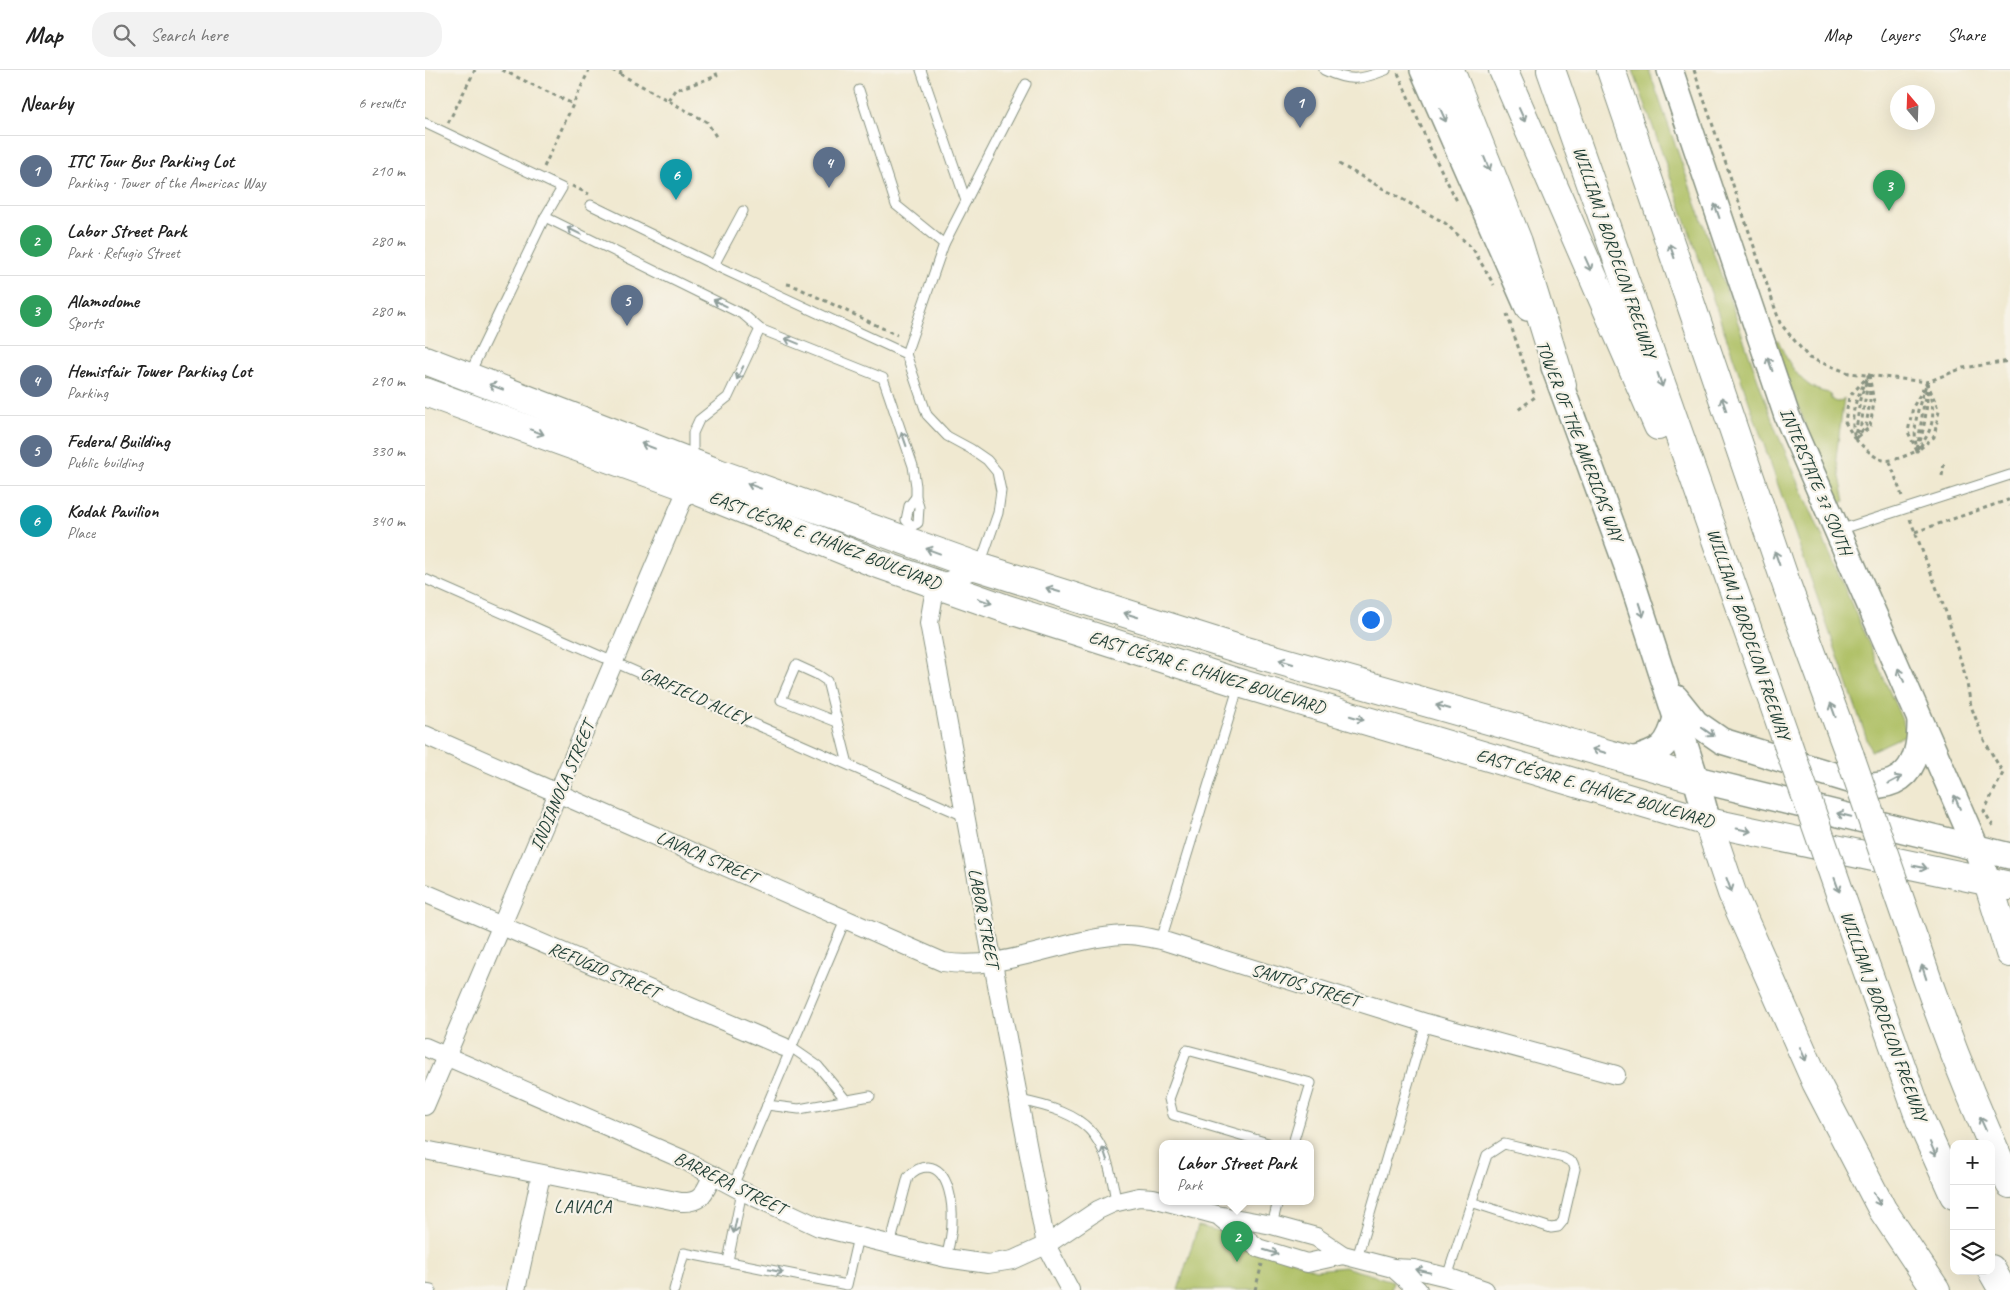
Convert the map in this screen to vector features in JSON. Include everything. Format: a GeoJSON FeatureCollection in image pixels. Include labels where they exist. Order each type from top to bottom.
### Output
{"type":"FeatureCollection","features":[{"type":"Feature","properties":{"kind":"main road","name":"TOWER OF THE AMERICAS WAY"},"geometry":{"type":"LineString","coordinates":[[1423,70],[1563,385],[1627,569],[1709,822]]}},
{"type":"Feature","properties":{"kind":"main road"},"geometry":{"type":"LineString","coordinates":[[1450,70],[1518,242],[1563,385]]}},
{"type":"Feature","properties":{"kind":"main road"},"geometry":{"type":"LineString","coordinates":[[1503,70],[1747,628]]}},
{"type":"Feature","properties":{"kind":"main road","name":"WILLIAM J BORDELON FREEWAY"},"geometry":{"type":"LineString","coordinates":[[1551,70],[1920,1118],[1950,1186]]}},
{"type":"Feature","properties":{"kind":"main road"},"geometry":{"type":"LineString","coordinates":[[1611,70],[1768,531],[1850,756],[1938,1014],[2010,1184]]}},
{"type":"Feature","properties":{"kind":"main road","name":"INTERSTATE 37 SOUTH"},"geometry":{"type":"LineString","coordinates":[[1670,70],[1787,416],[1977,847],[1999,884]]}},
{"type":"Feature","properties":{"kind":"main road","name":"EAST CÉSAR E. CHÁVEZ BOULEVARD"},"geometry":{"type":"LineString","coordinates":[[425,360],[468,376],[691,475],[873,562],[1004,608],[1239,683],[1709,822],[1999,884]]}},
{"type":"Feature","properties":{"kind":"main road","name":"EAST CÉSAR E. CHÁVEZ BOULEVARD"},"geometry":{"type":"LineString","coordinates":[[425,392],[691,475],[909,534],[979,568],[1239,649],[1696,779],[2010,856]]}},
{"type":"Feature","properties":{"kind":"main road"},"geometry":{"type":"LineString","coordinates":[[1664,683],[1696,723],[1722,741],[1869,786],[1880,786],[1899,780],[1913,763],[1919,745],[1920,720]]}},
{"type":"Feature","properties":{"kind":"main road"},"geometry":{"type":"LineString","coordinates":[[1632,760],[1654,753],[1665,746],[1672,735],[1676,718]]}},
{"type":"Feature","properties":{"kind":"main road"},"geometry":{"type":"LineString","coordinates":[[1562,779],[1573,744]]}},
{"type":"Feature","properties":{"kind":"main road"},"geometry":{"type":"LineString","coordinates":[[1709,822],[1732,893],[1816,1082],[1882,1210],[1936,1290]]}},
{"type":"Feature","properties":{"kind":"main road"},"geometry":{"type":"LineString","coordinates":[[1999,884],[2009,945]]}},
{"type":"Feature","properties":{"kind":"main road"},"geometry":{"type":"LineString","coordinates":[[1994,1275],[2003,1290]]}},
{"type":"Feature","properties":{"kind":"street","name":"INDIANOLA STREET"},"geometry":{"type":"LineString","coordinates":[[425,1106],[503,927],[691,475]]}},
{"type":"Feature","properties":{"kind":"street"},"geometry":{"type":"LineString","coordinates":[[939,584],[979,568]]}},
{"type":"Feature","properties":{"kind":"street","name":"LABOR STREET"},"geometry":{"type":"LineString","coordinates":[[939,584],[933,600],[929,623],[964,816],[1046,1245],[1070,1290]]}},
{"type":"Feature","properties":{"kind":"street","name":"LAVACA STREET"},"geometry":{"type":"LineString","coordinates":[[425,735],[900,941],[927,956],[943,962],[953,963],[992,961]]}},
{"type":"Feature","properties":{"kind":"street","name":"REFUGIO STREET"},"geometry":{"type":"LineString","coordinates":[[425,893],[789,1048]]}},
{"type":"Feature","properties":{"kind":"street","name":"SANTOS STREET"},"geometry":{"type":"LineString","coordinates":[[992,961],[1108,936],[1137,935],[1161,940],[1426,1023],[1616,1075]]}},
{"type":"Feature","properties":{"kind":"street","name":"BARRERA STREET"},"geometry":{"type":"LineString","coordinates":[[425,1047],[682,1159],[819,1227],[974,1263],[1003,1263],[1046,1245]]}},
{"type":"Feature","properties":{"kind":"street"},"geometry":{"type":"LineString","coordinates":[[425,1150],[681,1202],[693,1202],[700,1199],[713,1175]]}},
{"type":"Feature","properties":{"kind":"street"},"geometry":{"type":"LineString","coordinates":[[516,1290],[541,1175]]}},
{"type":"Feature","properties":{"kind":"street"},"geometry":{"type":"LineString","coordinates":[[1046,1245],[1098,1210],[1116,1202],[1139,1197],[1159,1200]]}},
{"type":"Feature","properties":{"kind":"street"},"geometry":{"type":"LineString","coordinates":[[1179,1205],[1217,1215],[1272,1225],[1316,1238],[1350,1256],[1393,1268],[1414,1269],[1447,1277],[1485,1290]]}},
{"type":"Feature","properties":{"kind":"street"},"geometry":{"type":"LineString","coordinates":[[1217,1215],[1258,1248],[1307,1263],[1350,1256]]}},
{"type":"Feature","properties":{"kind":"street"},"geometry":{"type":"LineString","coordinates":[[1393,1268],[1418,1290]]}},
{"type":"Feature","properties":{"kind":"lane"},"geometry":{"type":"LineString","coordinates":[[921,70],[966,201]]}},
{"type":"Feature","properties":{"kind":"lane"},"geometry":{"type":"LineString","coordinates":[[1324,70],[1341,78],[1364,78],[1386,70]]}},
{"type":"Feature","properties":{"kind":"lane"},"geometry":{"type":"LineString","coordinates":[[979,568],[998,513],[1001,491],[997,472],[987,460],[971,448],[947,436],[927,415],[906,354],[944,244],[1026,84]]}},
{"type":"Feature","properties":{"kind":"lane"},"geometry":{"type":"LineString","coordinates":[[859,90],[896,205],[944,244]]}},
{"type":"Feature","properties":{"kind":"lane"},"geometry":{"type":"LineString","coordinates":[[425,123],[562,188],[545,218],[468,376]]}},
{"type":"Feature","properties":{"kind":"lane"},"geometry":{"type":"LineString","coordinates":[[591,205],[714,265],[906,354]]}},
{"type":"Feature","properties":{"kind":"lane"},"geometry":{"type":"LineString","coordinates":[[714,265],[743,211]]}},
{"type":"Feature","properties":{"kind":"lane"},"geometry":{"type":"LineString","coordinates":[[545,218],[744,314],[761,328],[883,378],[913,466],[916,497],[919,507],[918,523],[909,534]]}},
{"type":"Feature","properties":{"kind":"lane"},"geometry":{"type":"LineString","coordinates":[[691,475],[693,433],[699,420],[728,397],[761,328]]}},
{"type":"Feature","properties":{"kind":"lane"},"geometry":{"type":"LineString","coordinates":[[1837,530],[2010,475]]}},
{"type":"Feature","properties":{"kind":"lane","name":"GARFIELD ALLEY"},"geometry":{"type":"LineString","coordinates":[[425,579],[964,816]]}},
{"type":"Feature","properties":{"kind":"lane"},"geometry":{"type":"LineString","coordinates":[[837,722],[781,700],[796,665],[827,681],[848,764]]}},
{"type":"Feature","properties":{"kind":"lane"},"geometry":{"type":"LineString","coordinates":[[1161,940],[1239,683]]}},
{"type":"Feature","properties":{"kind":"lane"},"geometry":{"type":"LineString","coordinates":[[728,1261],[738,1188],[789,1048],[846,918]]}},
{"type":"Feature","properties":{"kind":"lane"},"geometry":{"type":"LineString","coordinates":[[1350,1256],[1426,1023]]}},
{"type":"Feature","properties":{"kind":"lane"},"geometry":{"type":"LineString","coordinates":[[789,1048],[818,1066],[846,1100]]}},
{"type":"Feature","properties":{"kind":"lane"},"geometry":{"type":"LineString","coordinates":[[1258,1140],[1173,1115],[1169,1099],[1187,1050],[1311,1083],[1294,1140]]}},
{"type":"Feature","properties":{"kind":"lane"},"geometry":{"type":"LineString","coordinates":[[767,1105],[799,1109],[870,1096]]}},
{"type":"Feature","properties":{"kind":"lane"},"geometry":{"type":"LineString","coordinates":[[1019,1100],[1044,1106],[1075,1118],[1095,1134],[1105,1156],[1116,1202]]}},
{"type":"Feature","properties":{"kind":"lane"},"geometry":{"type":"LineString","coordinates":[[1447,1277],[1471,1202],[1487,1155],[1504,1144],[1565,1158],[1573,1163],[1575,1169],[1563,1221],[1558,1227],[1551,1228],[1471,1202]]}},
{"type":"Feature","properties":{"kind":"lane"},"geometry":{"type":"LineString","coordinates":[[891,1245],[908,1177],[915,1170],[932,1168],[940,1172],[945,1181],[952,1212],[951,1237],[946,1258]]}},
{"type":"Feature","properties":{"kind":"lane"},"geometry":{"type":"LineString","coordinates":[[1272,1225],[1277,1205]]}},
{"type":"Feature","properties":{"kind":"lane"},"geometry":{"type":"LineString","coordinates":[[674,1290],[684,1253],[847,1285],[858,1237]]}},
{"type":"Feature","properties":{"kind":"lane"},"geometry":{"type":"LineString","coordinates":[[425,1289],[431,1290]]}},
{"type":"Feature","properties":{"kind":"path"},"geometry":{"type":"LineString","coordinates":[[447,125],[475,70]]}},
{"type":"Feature","properties":{"kind":"path"},"geometry":{"type":"LineString","coordinates":[[502,70],[573,104]]}},
{"type":"Feature","properties":{"kind":"path"},"geometry":{"type":"LineString","coordinates":[[542,171],[589,70]]}},
{"type":"Feature","properties":{"kind":"path"},"geometry":{"type":"LineString","coordinates":[[612,70],[621,72],[707,122],[717,138]]}},
{"type":"Feature","properties":{"kind":"path"},"geometry":{"type":"LineString","coordinates":[[668,100],[675,90],[717,76],[715,70]]}},
{"type":"Feature","properties":{"kind":"path"},"geometry":{"type":"LineString","coordinates":[[1397,70],[1431,150],[1452,192]]}},
{"type":"Feature","properties":{"kind":"path"},"geometry":{"type":"LineString","coordinates":[[1693,70],[1780,323],[1809,358],[1849,373],[1927,382],[1963,368],[2010,361]]}},
{"type":"Feature","properties":{"kind":"path"},"geometry":{"type":"LineString","coordinates":[[1339,164],[1445,223],[1473,249],[1496,289]]}},
{"type":"Feature","properties":{"kind":"path"},"geometry":{"type":"LineString","coordinates":[[1507,314],[1535,397],[1518,410]]}},
{"type":"Feature","properties":{"kind":"path"},"geometry":{"type":"LineString","coordinates":[[1869,375],[1849,397],[1845,422],[1855,439],[1873,456],[1883,462],[1889,462],[1917,451],[1934,436],[1939,410],[1927,382]]}},
{"type":"Feature","properties":{"kind":"path"},"geometry":{"type":"LineString","coordinates":[[1855,439],[1870,427],[1874,402],[1869,375]]}},
{"type":"Feature","properties":{"kind":"path"},"geometry":{"type":"LineString","coordinates":[[1855,439],[1851,423],[1856,399],[1869,375]]}},
{"type":"Feature","properties":{"kind":"path"},"geometry":{"type":"LineString","coordinates":[[1855,439],[1861,425],[1869,375]]}},
{"type":"Feature","properties":{"kind":"path"},"geometry":{"type":"LineString","coordinates":[[1917,451],[1908,432],[1913,407],[1927,382]]}},
{"type":"Feature","properties":{"kind":"path"},"geometry":{"type":"LineString","coordinates":[[1917,451],[1927,382]]}},
{"type":"Feature","properties":{"kind":"path"},"geometry":{"type":"LineString","coordinates":[[1889,462],[1947,615],[1966,678],[1971,706],[1984,740],[2003,773],[1984,810],[1993,826]]}},
{"type":"Feature","properties":{"kind":"path"},"geometry":{"type":"LineString","coordinates":[[1941,476],[1944,464]]}},
{"type":"Feature","properties":{"kind":"path"},"geometry":{"type":"LineString","coordinates":[[1915,532],[2008,500],[2010,506]]}},
{"type":"Feature","properties":{"kind":"path"},"geometry":{"type":"LineString","coordinates":[[1255,1290],[1263,1258]]}},
{"type":"Feature","properties":{"kind":"green space"},"geometry":{"type":"Polygon","coordinates":[[[1633,70],[1649,70],[1775,428],[1908,734],[1871,751],[1633,70]]]}},
{"type":"Feature","properties":{"kind":"green space"},"geometry":{"type":"Polygon","coordinates":[[[1778,340],[1791,366],[1804,381],[1811,387],[1830,393],[1831,399],[1834,401],[1839,402],[1844,398],[1836,457],[1845,501],[1840,503],[1824,471],[1774,346],[1774,341],[1778,340]]]}},
{"type":"Feature","properties":{"kind":"green space"},"geometry":{"type":"Polygon","coordinates":[[[1198,1226],[1230,1234],[1315,1270],[1344,1267],[1393,1281],[1391,1290],[1178,1290],[1198,1226]]]}},
{"type":"Feature","properties":{"kind":"place","name":"ITC Tour Bus Parking Lot"},"geometry":{"type":"Point","coordinates":[1300,128]}},
{"type":"Feature","properties":{"kind":"place","name":"Hemisfair Tower Parking Lot"},"geometry":{"type":"Point","coordinates":[829,188]}},
{"type":"Feature","properties":{"kind":"place","name":"Kodak Pavilion"},"geometry":{"type":"Point","coordinates":[676,200]}},
{"type":"Feature","properties":{"kind":"place","name":"Alamodome"},"geometry":{"type":"Point","coordinates":[1889,211]}},
{"type":"Feature","properties":{"kind":"place","name":"Federal Building"},"geometry":{"type":"Point","coordinates":[627,326]}},
{"type":"Feature","properties":{"kind":"place","name":"Labor Street Park"},"geometry":{"type":"Point","coordinates":[1237,1262]}},
{"type":"Feature","properties":{"kind":"district","name":"LAVACA"},"geometry":{"type":"Point","coordinates":[583,1206]}}]}
